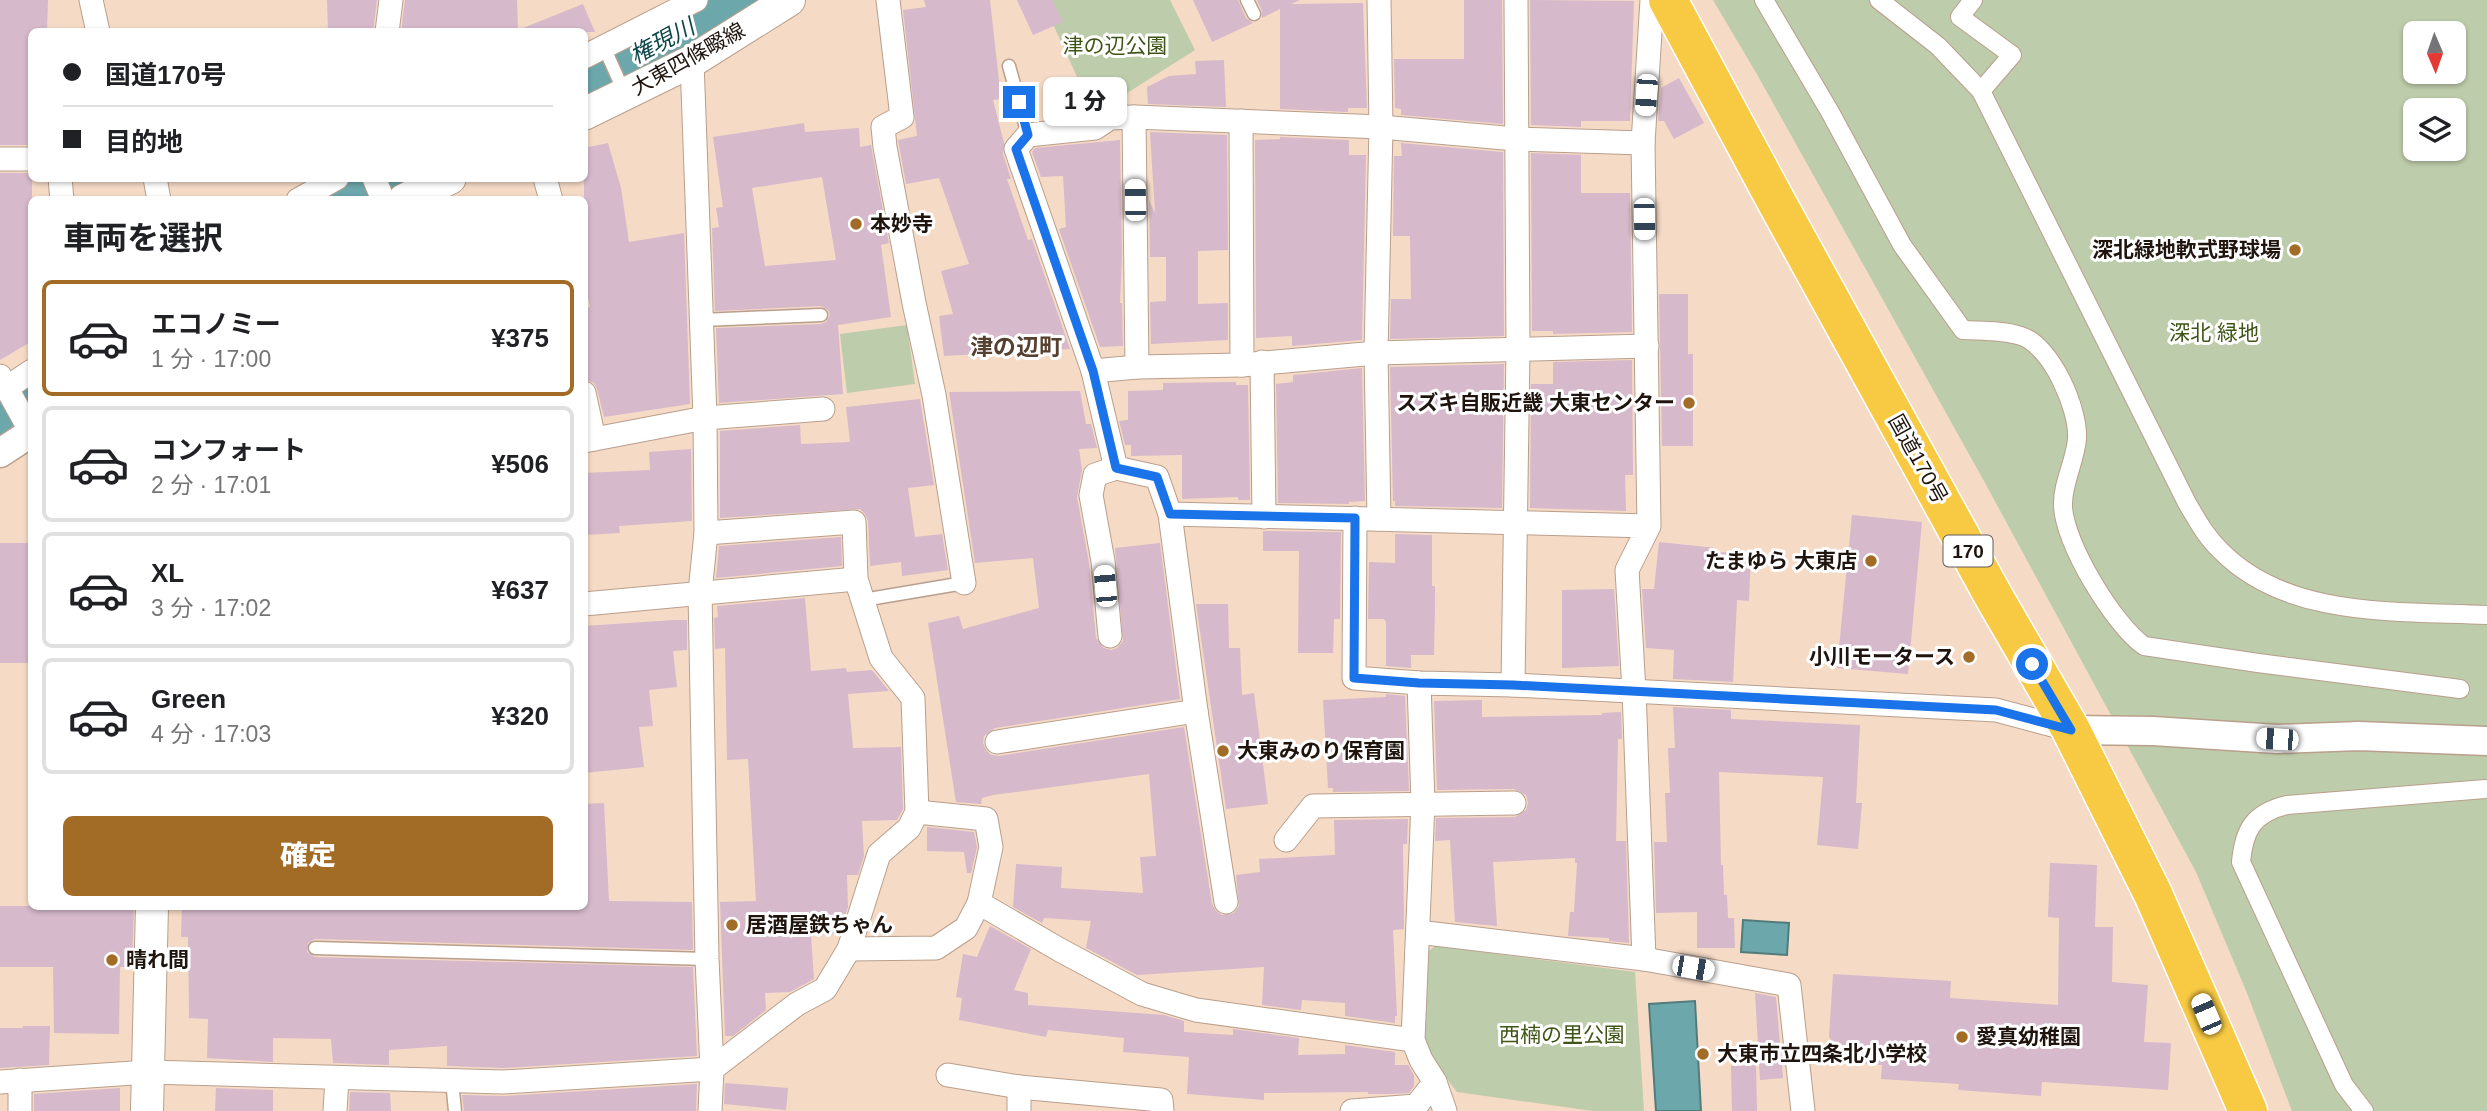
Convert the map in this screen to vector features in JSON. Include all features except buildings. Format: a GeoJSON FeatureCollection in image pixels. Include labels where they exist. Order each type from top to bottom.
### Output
{"type":"FeatureCollection","features":[{"type":"Feature","properties":{"kind":"highway","name":"国道170号"},"geometry":{"type":"LineString","coordinates":[[1668,0],[1967,549],[2071,730],[2153,894],[2248,1111]]}},
{"type":"Feature","properties":{"kind":"main road","name":"大東四條畷線"},"geometry":{"type":"LineString","coordinates":[[588,112],[692,61],[781,2]]}},
{"type":"Feature","properties":{"kind":"main road"},"geometry":{"type":"LineString","coordinates":[[410,196],[441,182]]}},
{"type":"Feature","properties":{"kind":"main road"},"geometry":{"type":"LineString","coordinates":[[147,1111],[152,910]]}},
{"type":"Feature","properties":{"kind":"street"},"geometry":{"type":"LineString","coordinates":[[91,0],[97,28]]}},
{"type":"Feature","properties":{"kind":"street"},"geometry":{"type":"LineString","coordinates":[[388,28],[391,0]]}},
{"type":"Feature","properties":{"kind":"street"},"geometry":{"type":"LineString","coordinates":[[594,52],[696,0]]}},
{"type":"Feature","properties":{"kind":"street"},"geometry":{"type":"LineString","coordinates":[[888,0],[902,117],[883,127],[885,147],[934,395],[964,583]]}},
{"type":"Feature","properties":{"kind":"street"},"geometry":{"type":"LineString","coordinates":[[1379,0],[1381,127],[1376,352],[1379,519]]}},
{"type":"Feature","properties":{"kind":"street"},"geometry":{"type":"LineString","coordinates":[[1513,685],[1518,349],[1517,0]]}},
{"type":"Feature","properties":{"kind":"street"},"geometry":{"type":"LineString","coordinates":[[1644,959],[1627,570],[1649,526],[1643,143],[1652,0]]}},
{"type":"Feature","properties":{"kind":"street"},"geometry":{"type":"LineString","coordinates":[[1764,0],[1830,112],[1902,245],[1963,330],[2022,336],[2036,343],[2050,362],[2070,400],[2076,418],[2074,459],[2062,504],[2064,521],[2073,546],[2119,622],[2133,638],[2144,646],[2460,689]]}},
{"type":"Feature","properties":{"kind":"street"},"geometry":{"type":"LineString","coordinates":[[1879,0],[1938,46],[1981,91],[2187,503],[2202,529],[2221,552],[2256,577],[2295,597],[2326,605],[2487,615]]}},
{"type":"Feature","properties":{"kind":"street"},"geometry":{"type":"LineString","coordinates":[[1973,0],[1960,17],[2012,55],[1981,91]]}},
{"type":"Feature","properties":{"kind":"street"},"geometry":{"type":"LineString","coordinates":[[692,61],[705,418],[706,533],[700,592],[707,958],[712,1069],[710,1111]]}},
{"type":"Feature","properties":{"kind":"street"},"geometry":{"type":"LineString","coordinates":[[1116,468],[1093,371],[1016,149],[1028,135],[1095,128],[1110,118],[1134,117],[1381,127],[1516,139],[1643,143]]}},
{"type":"Feature","properties":{"kind":"street"},"geometry":{"type":"LineString","coordinates":[[1134,117],[1138,367]]}},
{"type":"Feature","properties":{"kind":"street"},"geometry":{"type":"LineString","coordinates":[[1241,121],[1252,364],[1264,517]]}},
{"type":"Feature","properties":{"kind":"street"},"geometry":{"type":"LineString","coordinates":[[0,159],[28,159]]}},
{"type":"Feature","properties":{"kind":"street"},"geometry":{"type":"LineString","coordinates":[[305,196],[330,182]]}},
{"type":"Feature","properties":{"kind":"street"},"geometry":{"type":"LineString","coordinates":[[380,182],[399,196]]}},
{"type":"Feature","properties":{"kind":"street"},"geometry":{"type":"LineString","coordinates":[[1093,371],[1252,364],[1376,352],[1647,346]]}},
{"type":"Feature","properties":{"kind":"street"},"geometry":{"type":"LineString","coordinates":[[28,373],[4,385],[28,427]]}},
{"type":"Feature","properties":{"kind":"street"},"geometry":{"type":"LineString","coordinates":[[589,440],[705,418],[823,409]]}},
{"type":"Feature","properties":{"kind":"street"},"geometry":{"type":"LineString","coordinates":[[0,453],[28,432]]}},
{"type":"Feature","properties":{"kind":"street"},"geometry":{"type":"LineString","coordinates":[[1110,636],[1103,561],[1091,495],[1095,475],[1116,468],[1157,477],[1170,514],[1196,710],[1226,902]]}},
{"type":"Feature","properties":{"kind":"street"},"geometry":{"type":"LineString","coordinates":[[1170,514],[1649,526]]}},
{"type":"Feature","properties":{"kind":"street"},"geometry":{"type":"LineString","coordinates":[[1355,518],[1354,678],[1996,710],[2071,730],[2153,731],[2277,739],[2359,736],[2487,741]]}},
{"type":"Feature","properties":{"kind":"street"},"geometry":{"type":"LineString","coordinates":[[20,1111],[10,1081],[148,1072],[503,1082],[712,1069],[797,1004],[825,989],[849,949],[878,854],[909,828],[917,812],[913,698],[881,658],[859,589],[854,522],[706,533]]}},
{"type":"Feature","properties":{"kind":"street"},"geometry":{"type":"LineString","coordinates":[[588,604],[700,592],[859,589]]}},
{"type":"Feature","properties":{"kind":"street"},"geometry":{"type":"LineString","coordinates":[[1419,683],[1423,803],[1413,1040],[1421,1060],[1435,1082],[1445,1111]]}},
{"type":"Feature","properties":{"kind":"street"},"geometry":{"type":"LineString","coordinates":[[997,743],[1196,710]]}},
{"type":"Feature","properties":{"kind":"street"},"geometry":{"type":"LineString","coordinates":[[2364,1111],[2344,1085],[2241,862],[2243,840],[2259,817],[2287,805],[2485,789]]}},
{"type":"Feature","properties":{"kind":"street"},"geometry":{"type":"LineString","coordinates":[[1286,841],[1313,806],[1514,803]]}},
{"type":"Feature","properties":{"kind":"street"},"geometry":{"type":"LineString","coordinates":[[849,949],[936,948],[966,928],[979,902],[991,847],[986,819],[917,812]]}},
{"type":"Feature","properties":{"kind":"street"},"geometry":{"type":"LineString","coordinates":[[979,902],[1142,994],[1196,1010],[1413,1040]]}},
{"type":"Feature","properties":{"kind":"street"},"geometry":{"type":"LineString","coordinates":[[1418,932],[1644,959],[1790,985],[1803,1111]]}},
{"type":"Feature","properties":{"kind":"street"},"geometry":{"type":"LineString","coordinates":[[948,1075],[1019,1087],[1161,1100],[1162,1111]]}},
{"type":"Feature","properties":{"kind":"street"},"geometry":{"type":"LineString","coordinates":[[335,1111],[337,1079]]}},
{"type":"Feature","properties":{"kind":"street"},"geometry":{"type":"LineString","coordinates":[[1352,1111],[1417,1109],[1435,1082]]}},
{"type":"Feature","properties":{"kind":"street"},"geometry":{"type":"LineString","coordinates":[[1019,1087],[1019,1111]]}},
{"type":"Feature","properties":{"kind":"lane"},"geometry":{"type":"LineString","coordinates":[[1247,0],[1254,14]]}},
{"type":"Feature","properties":{"kind":"lane"},"geometry":{"type":"LineString","coordinates":[[594,52],[625,94]]}},
{"type":"Feature","properties":{"kind":"lane"},"geometry":{"type":"LineString","coordinates":[[1009,66],[1028,135]]}},
{"type":"Feature","properties":{"kind":"lane"},"geometry":{"type":"LineString","coordinates":[[701,320],[821,315]]}},
{"type":"Feature","properties":{"kind":"lane"},"geometry":{"type":"LineString","coordinates":[[859,589],[964,583]]}},
{"type":"Feature","properties":{"kind":"lane"},"geometry":{"type":"LineString","coordinates":[[315,948],[707,958]]}},
{"type":"Feature","properties":{"kind":"lane"},"geometry":{"type":"LineString","coordinates":[[452,1081],[455,1111]]}},
{"type":"Feature","properties":{"kind":"green space","name":"津の辺公園"},"geometry":{"type":"Polygon","coordinates":[[[1042,0],[1170,0],[1195,50],[1094,114],[1042,0]]]}},
{"type":"Feature","properties":{"kind":"green space","name":"深北 緑地"},"geometry":{"type":"Polygon","coordinates":[[[1713,0],[2487,0],[2487,1111],[2292,1111],[2247,993],[2196,872],[1984,481],[1713,0]]]}},
{"type":"Feature","properties":{"kind":"green space"},"geometry":{"type":"Polygon","coordinates":[[[907,325],[915,384],[847,393],[840,334],[907,325]]]}},
{"type":"Feature","properties":{"kind":"green space","name":"西楠の里公園"},"geometry":{"type":"Polygon","coordinates":[[[1435,946],[1635,972],[1644,1111],[1593,1111],[1457,1092],[1440,1070],[1420,1032],[1421,957],[1435,946]]]}},
{"type":"Feature","properties":{"kind":"water"},"geometry":{"type":"Polygon","coordinates":[[[1743,920],[1789,923],[1787,955],[1741,952],[1743,920]]]}},
{"type":"Feature","properties":{"kind":"water"},"geometry":{"type":"Polygon","coordinates":[[[1695,1001],[1701,1111],[1656,1111],[1649,1004],[1695,1001]]]}},
{"type":"Feature","properties":{"kind":"waterway","name":"権現川"},"geometry":{"type":"LineString","coordinates":[[588,79],[739,0]]}},
{"type":"Feature","properties":{"kind":"waterway","name":"権現川"},"geometry":{"type":"LineString","coordinates":[[353,196],[378,182]]}},
{"type":"Feature","properties":{"kind":"waterway","name":"権現川"},"geometry":{"type":"LineString","coordinates":[[0,418],[28,400]]}},
{"type":"Feature","properties":{"kind":"place","name":"本妙寺"},"geometry":{"type":"Point","coordinates":[856,224]}},
{"type":"Feature","properties":{"kind":"place","name":"深北緑地軟式野球場"},"geometry":{"type":"Point","coordinates":[2295,250]}},
{"type":"Feature","properties":{"kind":"place","name":"スズキ自販近畿 大東センター"},"geometry":{"type":"Point","coordinates":[1689,403]}},
{"type":"Feature","properties":{"kind":"place","name":"たまゆら 大東店"},"geometry":{"type":"Point","coordinates":[1871,561]}},
{"type":"Feature","properties":{"kind":"place","name":"小川モータース"},"geometry":{"type":"Point","coordinates":[1969,657]}},
{"type":"Feature","properties":{"kind":"place","name":"大東みのり保育園"},"geometry":{"type":"Point","coordinates":[1223,751]}},
{"type":"Feature","properties":{"kind":"place","name":"居酒屋鉄ちゃん"},"geometry":{"type":"Point","coordinates":[732,925]}},
{"type":"Feature","properties":{"kind":"place","name":"晴れ間"},"geometry":{"type":"Point","coordinates":[112,960]}},
{"type":"Feature","properties":{"kind":"place","name":"愛真幼稚園"},"geometry":{"type":"Point","coordinates":[1962,1037]}},
{"type":"Feature","properties":{"kind":"place","name":"大東市立四条北小学校"},"geometry":{"type":"Point","coordinates":[1703,1054]}},
{"type":"Feature","properties":{"kind":"district","name":"津の辺町"},"geometry":{"type":"Point","coordinates":[1016,347]}},
{"type":"Feature","properties":{"kind":"route"},"geometry":{"type":"LineString","coordinates":[[1019,102],[1028,135],[1016,149],[1093,371],[1116,468],[1157,477],[1170,514],[1355,518],[1354,678],[1996,710],[2071,730],[2032,664]]}}]}
